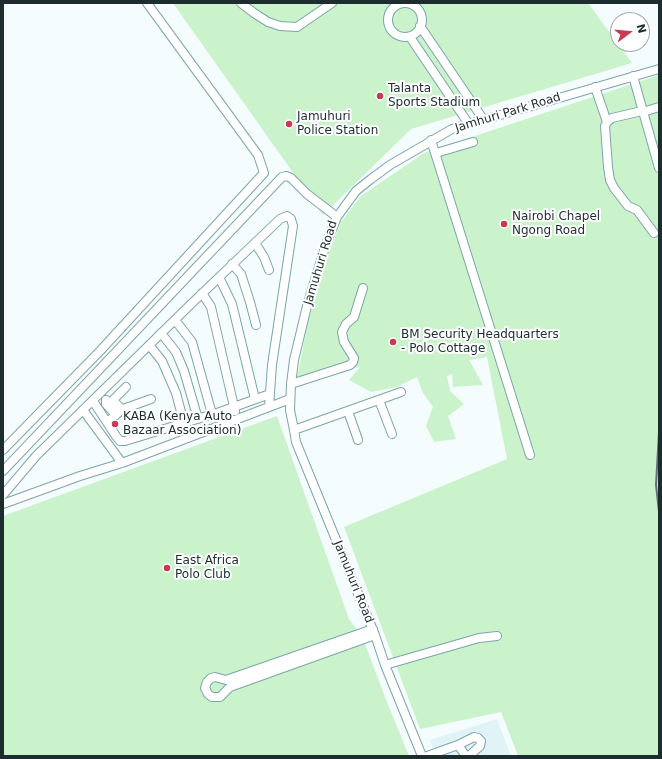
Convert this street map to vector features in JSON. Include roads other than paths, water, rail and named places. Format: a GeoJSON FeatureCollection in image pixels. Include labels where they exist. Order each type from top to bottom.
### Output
{"type":"FeatureCollection","features":[{"type":"Feature","properties":{"kind":"street"},"geometry":{"type":"LineString","coordinates":[[3,450],[100,351],[264,173],[258,155],[147,3]]}},
{"type":"Feature","properties":{"kind":"street"},"geometry":{"type":"LineString","coordinates":[[241,3],[268,22],[280,26],[297,27],[332,3]]}},
{"type":"Feature","properties":{"kind":"street"},"geometry":{"type":"LineString","coordinates":[[393,5],[412,5],[420,13],[420,26],[410,37],[399,36],[391,30],[388,20],[393,5]]}},
{"type":"Feature","properties":{"kind":"street"},"geometry":{"type":"LineString","coordinates":[[420,26],[483,119]]}},
{"type":"Feature","properties":{"kind":"street"},"geometry":{"type":"LineString","coordinates":[[410,37],[468,124]]}},
{"type":"Feature","properties":{"kind":"street","name":"Jamhuri Park Road"},"geometry":{"type":"LineString","coordinates":[[337,217],[346,202],[356,191],[390,165],[452,129],[659,69]]}},
{"type":"Feature","properties":{"kind":"street"},"geometry":{"type":"LineString","coordinates":[[634,76],[659,168]]}},
{"type":"Feature","properties":{"kind":"street"},"geometry":{"type":"LineString","coordinates":[[595,87],[607,122]]}},
{"type":"Feature","properties":{"kind":"street"},"geometry":{"type":"LineString","coordinates":[[654,234],[637,210],[628,206],[623,200],[610,180],[605,126],[612,118],[643,112],[659,107]]}},
{"type":"Feature","properties":{"kind":"street"},"geometry":{"type":"LineString","coordinates":[[431,140],[530,455]]}},
{"type":"Feature","properties":{"kind":"street"},"geometry":{"type":"LineString","coordinates":[[436,154],[473,142]]}},
{"type":"Feature","properties":{"kind":"street","name":"Jamuhuri Road"},"geometry":{"type":"LineString","coordinates":[[3,471],[282,177],[286,176],[292,178],[307,194],[337,217],[326,244],[307,306],[294,360],[290,410],[296,442],[374,632],[385,665],[422,756]]}},
{"type":"Feature","properties":{"kind":"street"},"geometry":{"type":"LineString","coordinates":[[3,495],[36,456],[161,333],[280,219],[287,216],[291,219],[293,226],[274,352],[269,407]]}},
{"type":"Feature","properties":{"kind":"street"},"geometry":{"type":"LineString","coordinates":[[255,243],[264,257],[269,270]]}},
{"type":"Feature","properties":{"kind":"street"},"geometry":{"type":"LineString","coordinates":[[232,264],[241,274],[256,325]]}},
{"type":"Feature","properties":{"kind":"street"},"geometry":{"type":"LineString","coordinates":[[219,277],[232,304],[255,399]]}},
{"type":"Feature","properties":{"kind":"street"},"geometry":{"type":"LineString","coordinates":[[291,384],[350,365],[353,362],[354,358],[344,342],[342,332],[346,324],[354,317],[363,288]]}},
{"type":"Feature","properties":{"kind":"street"},"geometry":{"type":"LineString","coordinates":[[202,293],[211,308],[238,419]]}},
{"type":"Feature","properties":{"kind":"street"},"geometry":{"type":"LineString","coordinates":[[175,320],[192,342],[212,414]]}},
{"type":"Feature","properties":{"kind":"street"},"geometry":{"type":"LineString","coordinates":[[161,333],[176,352],[184,371],[198,419]]}},
{"type":"Feature","properties":{"kind":"street"},"geometry":{"type":"LineString","coordinates":[[149,345],[162,361],[176,393],[184,423]]}},
{"type":"Feature","properties":{"kind":"street"},"geometry":{"type":"LineString","coordinates":[[119,413],[113,400],[126,387]]}},
{"type":"Feature","properties":{"kind":"street"},"geometry":{"type":"LineString","coordinates":[[294,430],[401,392]]}},
{"type":"Feature","properties":{"kind":"street"},"geometry":{"type":"LineString","coordinates":[[93,401],[120,441],[198,419],[270,394]]}},
{"type":"Feature","properties":{"kind":"street"},"geometry":{"type":"LineString","coordinates":[[3,504],[80,476],[122,463],[290,398]]}},
{"type":"Feature","properties":{"kind":"street"},"geometry":{"type":"LineString","coordinates":[[107,422],[119,413],[151,399]]}},
{"type":"Feature","properties":{"kind":"street"},"geometry":{"type":"LineString","coordinates":[[106,400],[106,404],[119,413]]}},
{"type":"Feature","properties":{"kind":"street"},"geometry":{"type":"LineString","coordinates":[[379,400],[392,434]]}},
{"type":"Feature","properties":{"kind":"street"},"geometry":{"type":"LineString","coordinates":[[83,410],[122,463]]}},
{"type":"Feature","properties":{"kind":"street"},"geometry":{"type":"LineString","coordinates":[[348,411],[358,440]]}},
{"type":"Feature","properties":{"kind":"street"},"geometry":{"type":"LineString","coordinates":[[374,632],[230,687],[220,697],[212,697],[208,694],[206,688],[207,682],[211,678],[215,677],[226,680],[374,632]]}},
{"type":"Feature","properties":{"kind":"street"},"geometry":{"type":"LineString","coordinates":[[385,665],[479,638],[497,636]]}},
{"type":"Feature","properties":{"kind":"street"},"geometry":{"type":"LineString","coordinates":[[427,756],[458,745],[474,737],[480,740],[480,746],[467,756],[458,745]]}},
{"type":"Feature","properties":{"kind":"railway"},"geometry":{"type":"LineString","coordinates":[[659,432],[656,485],[659,512]]}},
{"type":"Feature","properties":{"kind":"place","name":"Talanta Sports Stadium"},"geometry":{"type":"Point","coordinates":[380,96]}},
{"type":"Feature","properties":{"kind":"place","name":"Jamuhuri Police Station"},"geometry":{"type":"Point","coordinates":[289,124]}},
{"type":"Feature","properties":{"kind":"place","name":"Nairobi Chapel Ngong Road"},"geometry":{"type":"Point","coordinates":[504,224]}},
{"type":"Feature","properties":{"kind":"place","name":"BM Security Headquarters - Polo Cottage"},"geometry":{"type":"Point","coordinates":[393,342]}},
{"type":"Feature","properties":{"kind":"place","name":"KABA (Kenya Auto Bazaar Association)"},"geometry":{"type":"Point","coordinates":[115,424]}},
{"type":"Feature","properties":{"kind":"place","name":"East Africa Polo Club"},"geometry":{"type":"Point","coordinates":[167,568]}}]}
